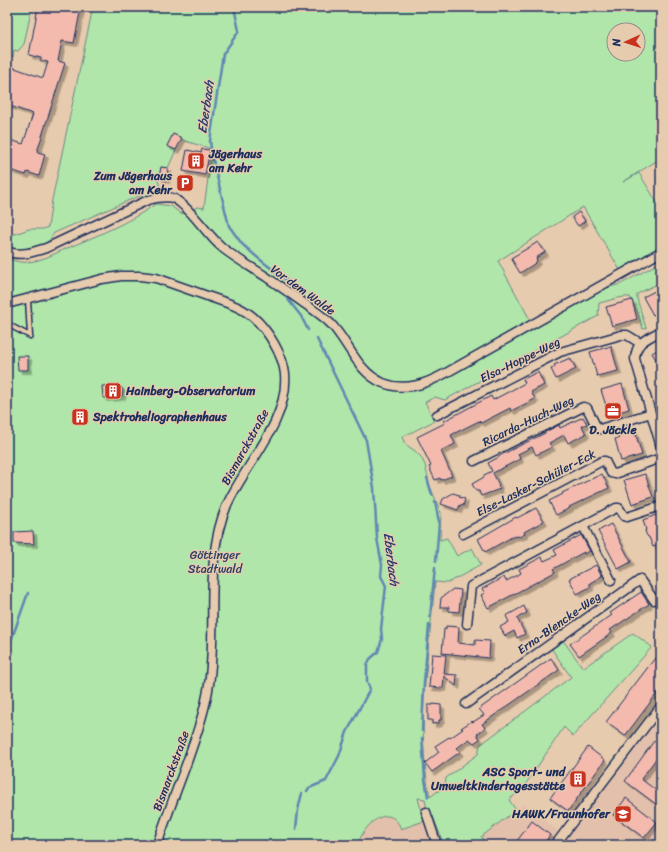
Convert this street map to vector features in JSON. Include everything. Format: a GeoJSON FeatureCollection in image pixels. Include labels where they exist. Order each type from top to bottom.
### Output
{"type":"FeatureCollection","features":[{"type":"Feature","properties":{"kind":"street","name":"Vor dem Walde"},"geometry":{"type":"LineString","coordinates":[[7,251],[10,253],[30,253],[46,248],[148,200],[174,198],[186,208],[223,248],[320,314],[339,333],[362,367],[370,376],[383,383],[404,388],[417,386],[441,376],[661,252]]}},
{"type":"Feature","properties":{"kind":"street","name":"Bismarckstraße"},"geometry":{"type":"LineString","coordinates":[[7,304],[102,279],[121,276],[156,278],[241,309],[254,318],[265,330],[274,344],[283,364],[285,386],[280,410],[262,447],[233,492],[219,527],[214,567],[213,650],[209,686],[198,731],[157,845]]}},
{"type":"Feature","properties":{"kind":"street"},"geometry":{"type":"LineString","coordinates":[[661,331],[640,342],[636,350],[635,359],[661,447]]}},
{"type":"Feature","properties":{"kind":"street","name":"Elsa-Hoppe-Weg"},"geometry":{"type":"LineString","coordinates":[[437,416],[560,352],[621,335],[640,342]]}},
{"type":"Feature","properties":{"kind":"street","name":"Ricarda-Huch-Weg"},"geometry":{"type":"LineString","coordinates":[[474,461],[583,407],[587,408],[597,428],[600,429],[651,413]]}},
{"type":"Feature","properties":{"kind":"street","name":"Else-Lasker-Schüler-Eck"},"geometry":{"type":"LineString","coordinates":[[463,534],[602,461],[605,462],[611,473],[615,474],[661,458]]}},
{"type":"Feature","properties":{"kind":"street"},"geometry":{"type":"LineString","coordinates":[[467,624],[472,586],[616,508],[619,508],[624,516],[627,517],[661,506]]}},
{"type":"Feature","properties":{"kind":"street"},"geometry":{"type":"LineString","coordinates":[[583,526],[611,580]]}},
{"type":"Feature","properties":{"kind":"street","name":"Erna-Blencke-Weg"},"geometry":{"type":"LineString","coordinates":[[466,704],[640,580],[654,600],[661,598]]}},
{"type":"Feature","properties":{"kind":"street"},"geometry":{"type":"LineString","coordinates":[[555,845],[661,706]]}},
{"type":"Feature","properties":{"kind":"street"},"geometry":{"type":"LineString","coordinates":[[426,812],[437,845]]}},
{"type":"Feature","properties":{"kind":"lane"},"geometry":{"type":"LineString","coordinates":[[7,324],[30,336],[28,299]]}},
{"type":"Feature","properties":{"kind":"shaded area","name":"HAWK/Fraunhofer"},"geometry":{"type":"Polygon","coordinates":[[[653,725],[661,730],[661,845],[561,845],[653,725]]]}},
{"type":"Feature","properties":{"kind":"shaded area"},"geometry":{"type":"Polygon","coordinates":[[[418,798],[432,845],[358,845],[363,832],[374,820],[388,816],[418,798]]]}},
{"type":"Feature","properties":{"kind":"shaded area"},"geometry":{"type":"Polygon","coordinates":[[[524,804],[558,831],[547,845],[471,845],[484,841],[481,837],[524,804]]]}},
{"type":"Feature","properties":{"kind":"green space"},"geometry":{"type":"Polygon","coordinates":[[[7,7],[32,7],[24,44],[18,51],[14,50],[13,57],[7,54],[7,7]]]}},
{"type":"Feature","properties":{"kind":"green space","name":"Göttinger Stadtwald"},"geometry":{"type":"Polygon","coordinates":[[[93,7],[661,7],[661,158],[623,182],[639,173],[661,209],[661,245],[620,270],[583,207],[498,261],[534,327],[606,288],[621,284],[661,262],[661,282],[637,294],[637,299],[646,328],[643,329],[638,313],[630,297],[618,298],[599,303],[598,316],[445,400],[435,397],[425,402],[434,421],[402,437],[405,444],[421,457],[425,465],[430,486],[441,513],[440,540],[447,538],[457,556],[472,548],[481,565],[448,583],[435,582],[423,716],[426,770],[430,797],[445,786],[446,778],[478,754],[480,745],[571,677],[551,648],[562,639],[583,668],[633,633],[652,647],[573,736],[564,727],[523,788],[509,800],[516,810],[481,837],[485,841],[480,841],[471,845],[444,845],[433,816],[427,810],[425,799],[418,798],[424,821],[401,829],[396,821],[390,817],[384,816],[370,824],[365,830],[358,845],[7,845],[7,258],[22,262],[43,259],[112,229],[156,204],[171,206],[181,214],[198,207],[204,208],[212,149],[185,141],[173,134],[167,146],[176,150],[168,168],[161,167],[159,178],[157,177],[161,191],[146,198],[141,195],[54,233],[47,243],[37,248],[27,250],[7,247],[7,237],[29,229],[43,229],[48,227],[52,200],[93,7]]]}},
{"type":"Feature","properties":{"kind":"building"},"geometry":{"type":"Polygon","coordinates":[[[38,7],[81,7],[74,43],[62,41],[58,61],[65,63],[37,152],[45,154],[39,176],[27,172],[26,175],[7,169],[7,139],[23,144],[33,114],[7,105],[7,82],[12,67],[43,78],[48,62],[41,61],[41,58],[29,55],[38,7]]]}},
{"type":"Feature","properties":{"kind":"building"},"geometry":{"type":"Polygon","coordinates":[[[173,134],[182,138],[176,150],[167,146],[173,134]]]}},
{"type":"Feature","properties":{"kind":"building","name":"Jägerhaus am Kehr"},"geometry":{"type":"Polygon","coordinates":[[[202,149],[210,150],[205,175],[183,171],[187,150],[201,153],[202,149]]]}},
{"type":"Feature","properties":{"kind":"building"},"geometry":{"type":"Polygon","coordinates":[[[161,167],[168,168],[166,180],[159,178],[161,167]]]}},
{"type":"Feature","properties":{"kind":"building"},"geometry":{"type":"Polygon","coordinates":[[[579,212],[585,221],[578,226],[572,217],[579,212]]]}},
{"type":"Feature","properties":{"kind":"building"},"geometry":{"type":"Polygon","coordinates":[[[538,242],[545,252],[536,258],[537,261],[534,264],[520,273],[511,258],[538,242]]]}},
{"type":"Feature","properties":{"kind":"building"},"geometry":{"type":"Polygon","coordinates":[[[661,288],[661,311],[653,315],[643,297],[661,288]]]}},
{"type":"Feature","properties":{"kind":"building"},"geometry":{"type":"Polygon","coordinates":[[[632,300],[637,319],[612,326],[606,307],[632,300]]]}},
{"type":"Feature","properties":{"kind":"building"},"geometry":{"type":"Polygon","coordinates":[[[611,346],[618,371],[597,376],[590,352],[611,346]]]}},
{"type":"Feature","properties":{"kind":"building"},"geometry":{"type":"Polygon","coordinates":[[[661,348],[661,368],[652,353],[661,348]]]}},
{"type":"Feature","properties":{"kind":"building"},"geometry":{"type":"Polygon","coordinates":[[[17,356],[28,356],[28,370],[18,370],[17,356]]]}},
{"type":"Feature","properties":{"kind":"building"},"geometry":{"type":"Polygon","coordinates":[[[570,358],[576,369],[556,379],[551,369],[555,367],[554,365],[570,358]]]}},
{"type":"Feature","properties":{"kind":"building"},"geometry":{"type":"Polygon","coordinates":[[[538,372],[544,385],[531,392],[535,399],[511,411],[510,408],[481,423],[479,421],[451,435],[455,444],[441,451],[452,476],[441,480],[440,478],[435,480],[429,467],[431,466],[417,437],[445,423],[444,421],[491,396],[493,400],[525,383],[523,379],[538,372]]]}},
{"type":"Feature","properties":{"kind":"building"},"geometry":{"type":"Polygon","coordinates":[[[622,384],[629,409],[609,415],[601,390],[622,384]]]}},
{"type":"Feature","properties":{"kind":"building","name":"Hainberg-Observatorium"},"geometry":{"type":"Polygon","coordinates":[[[119,385],[123,390],[122,396],[103,398],[102,386],[119,385]]]}},
{"type":"Feature","properties":{"kind":"building"},"geometry":{"type":"Polygon","coordinates":[[[583,417],[587,424],[582,426],[586,434],[568,443],[564,435],[549,443],[552,447],[536,455],[532,447],[518,454],[520,459],[493,473],[500,489],[481,496],[479,491],[476,491],[472,484],[492,471],[488,463],[559,425],[560,428],[583,417]]]}},
{"type":"Feature","properties":{"kind":"building"},"geometry":{"type":"Polygon","coordinates":[[[634,429],[642,455],[621,461],[615,439],[619,438],[617,434],[634,429]]]}},
{"type":"Feature","properties":{"kind":"building"},"geometry":{"type":"Polygon","coordinates":[[[602,474],[609,488],[569,507],[570,508],[556,515],[549,501],[563,494],[562,493],[602,474]]]}},
{"type":"Feature","properties":{"kind":"building"},"geometry":{"type":"Polygon","coordinates":[[[645,474],[653,497],[632,504],[624,480],[645,474]]]}},
{"type":"Feature","properties":{"kind":"building"},"geometry":{"type":"Polygon","coordinates":[[[453,493],[465,499],[463,506],[460,505],[458,510],[441,504],[443,499],[453,493]]]}},
{"type":"Feature","properties":{"kind":"building"},"geometry":{"type":"Polygon","coordinates":[[[536,508],[544,521],[524,532],[525,534],[519,537],[512,537],[485,552],[478,539],[516,517],[517,518],[536,508]]]}},
{"type":"Feature","properties":{"kind":"building"},"geometry":{"type":"Polygon","coordinates":[[[661,513],[661,544],[653,547],[649,537],[646,534],[643,520],[661,513]]]}},
{"type":"Feature","properties":{"kind":"building"},"geometry":{"type":"Polygon","coordinates":[[[611,524],[631,562],[618,569],[598,531],[611,524]]]}},
{"type":"Feature","properties":{"kind":"building"},"geometry":{"type":"Polygon","coordinates":[[[33,531],[34,544],[14,543],[14,532],[33,531]]]}},
{"type":"Feature","properties":{"kind":"building"},"geometry":{"type":"Polygon","coordinates":[[[581,535],[590,551],[584,554],[584,552],[553,569],[555,572],[488,608],[481,595],[485,593],[482,589],[504,577],[506,581],[518,575],[521,573],[519,569],[542,557],[544,561],[557,555],[554,550],[581,535]]]}},
{"type":"Feature","properties":{"kind":"building"},"geometry":{"type":"Polygon","coordinates":[[[596,565],[602,576],[590,583],[590,587],[577,594],[569,579],[596,565]]]}},
{"type":"Feature","properties":{"kind":"building"},"geometry":{"type":"Polygon","coordinates":[[[453,589],[461,590],[459,612],[449,611],[449,607],[440,607],[441,598],[453,589]]]}},
{"type":"Feature","properties":{"kind":"building"},"geometry":{"type":"Polygon","coordinates":[[[641,592],[649,604],[610,630],[612,633],[579,656],[570,644],[612,615],[610,613],[641,592]]]}},
{"type":"Feature","properties":{"kind":"building"},"geometry":{"type":"Polygon","coordinates":[[[524,606],[527,613],[517,618],[525,634],[517,638],[514,631],[505,636],[500,627],[509,622],[506,616],[524,606]]]}},
{"type":"Feature","properties":{"kind":"building"},"geometry":{"type":"Polygon","coordinates":[[[446,626],[459,627],[458,643],[475,645],[475,640],[490,641],[489,658],[442,653],[444,629],[446,629],[446,626]]]}},
{"type":"Feature","properties":{"kind":"building"},"geometry":{"type":"Polygon","coordinates":[[[432,654],[446,655],[444,674],[457,675],[456,686],[444,676],[443,688],[429,687],[432,654]]]}},
{"type":"Feature","properties":{"kind":"building"},"geometry":{"type":"Polygon","coordinates":[[[551,658],[559,670],[482,724],[485,728],[477,734],[480,739],[474,743],[469,739],[457,748],[460,752],[432,772],[425,763],[439,752],[435,746],[449,737],[450,738],[472,721],[473,722],[484,715],[479,709],[551,658]]]}},
{"type":"Feature","properties":{"kind":"building"},"geometry":{"type":"Polygon","coordinates":[[[655,658],[661,663],[661,688],[625,736],[606,722],[655,658]]]}},
{"type":"Feature","properties":{"kind":"building"},"geometry":{"type":"Polygon","coordinates":[[[428,705],[441,705],[441,720],[439,720],[439,723],[432,724],[432,720],[428,720],[428,705]]]}},
{"type":"Feature","properties":{"kind":"building"},"geometry":{"type":"Polygon","coordinates":[[[654,741],[661,746],[661,752],[641,779],[661,794],[661,808],[625,781],[654,741]]]}},
{"type":"Feature","properties":{"kind":"building","name":"ASC Sport- und Umweltkindertagesstätte"},"geometry":{"type":"Polygon","coordinates":[[[588,747],[605,760],[568,811],[550,798],[588,747]]]}},
{"type":"Feature","properties":{"kind":"building"},"geometry":{"type":"Polygon","coordinates":[[[626,798],[657,822],[644,838],[613,815],[626,798]]]}},
{"type":"Feature","properties":{"kind":"building"},"geometry":{"type":"Polygon","coordinates":[[[532,821],[550,835],[543,845],[514,845],[532,821]]]}},
{"type":"Feature","properties":{"kind":"waterway","name":"Eberbach"},"geometry":{"type":"LineString","coordinates":[[234,7],[239,31],[223,54],[210,141],[212,156],[229,226],[242,244],[290,283]]}},
{"type":"Feature","properties":{"kind":"waterway"},"geometry":{"type":"LineString","coordinates":[[655,251],[661,247]]}},
{"type":"Feature","properties":{"kind":"waterway"},"geometry":{"type":"LineString","coordinates":[[286,297],[301,316],[308,330]]}},
{"type":"Feature","properties":{"kind":"waterway","name":"Eberbach"},"geometry":{"type":"LineString","coordinates":[[307,791],[309,788],[326,781],[339,756],[347,732],[370,689],[367,682],[367,665],[370,659],[378,652],[382,639],[381,629],[386,586],[381,576],[382,565],[377,538],[374,488],[366,440],[317,339]]}},
{"type":"Feature","properties":{"kind":"waterway"},"geometry":{"type":"LineString","coordinates":[[427,478],[432,495]]}},
{"type":"Feature","properties":{"kind":"waterway"},"geometry":{"type":"LineString","coordinates":[[435,502],[439,522],[436,561]]}},
{"type":"Feature","properties":{"kind":"waterway"},"geometry":{"type":"LineString","coordinates":[[430,617],[435,568]]}},
{"type":"Feature","properties":{"kind":"waterway"},"geometry":{"type":"LineString","coordinates":[[7,652],[28,593]]}},
{"type":"Feature","properties":{"kind":"waterway"},"geometry":{"type":"LineString","coordinates":[[422,731],[424,682],[429,625]]}},
{"type":"Feature","properties":{"kind":"waterway"},"geometry":{"type":"LineString","coordinates":[[422,738],[428,797]]}},
{"type":"Feature","properties":{"kind":"waterway","name":"Eberbach"},"geometry":{"type":"LineString","coordinates":[[296,829],[302,793]]}},
{"type":"Feature","properties":{"kind":"place","name":"Jägerhaus am Kehr"},"geometry":{"type":"Point","coordinates":[196,161]}},
{"type":"Feature","properties":{"kind":"place","name":"Zum Jägerhaus am Kehr"},"geometry":{"type":"Point","coordinates":[185,183]}},
{"type":"Feature","properties":{"kind":"place","name":"Hainberg-Observatorium"},"geometry":{"type":"Point","coordinates":[113,391]}},
{"type":"Feature","properties":{"kind":"place","name":"D. Jäckle"},"geometry":{"type":"Point","coordinates":[613,411]}},
{"type":"Feature","properties":{"kind":"place","name":"Spektroheliographenhaus"},"geometry":{"type":"Point","coordinates":[80,417]}},
{"type":"Feature","properties":{"kind":"place","name":"ASC Sport- und Umweltkindertagesstätte"},"geometry":{"type":"Point","coordinates":[578,779]}},
{"type":"Feature","properties":{"kind":"place","name":"HAWK/Fraunhofer"},"geometry":{"type":"Point","coordinates":[623,814]}}]}
